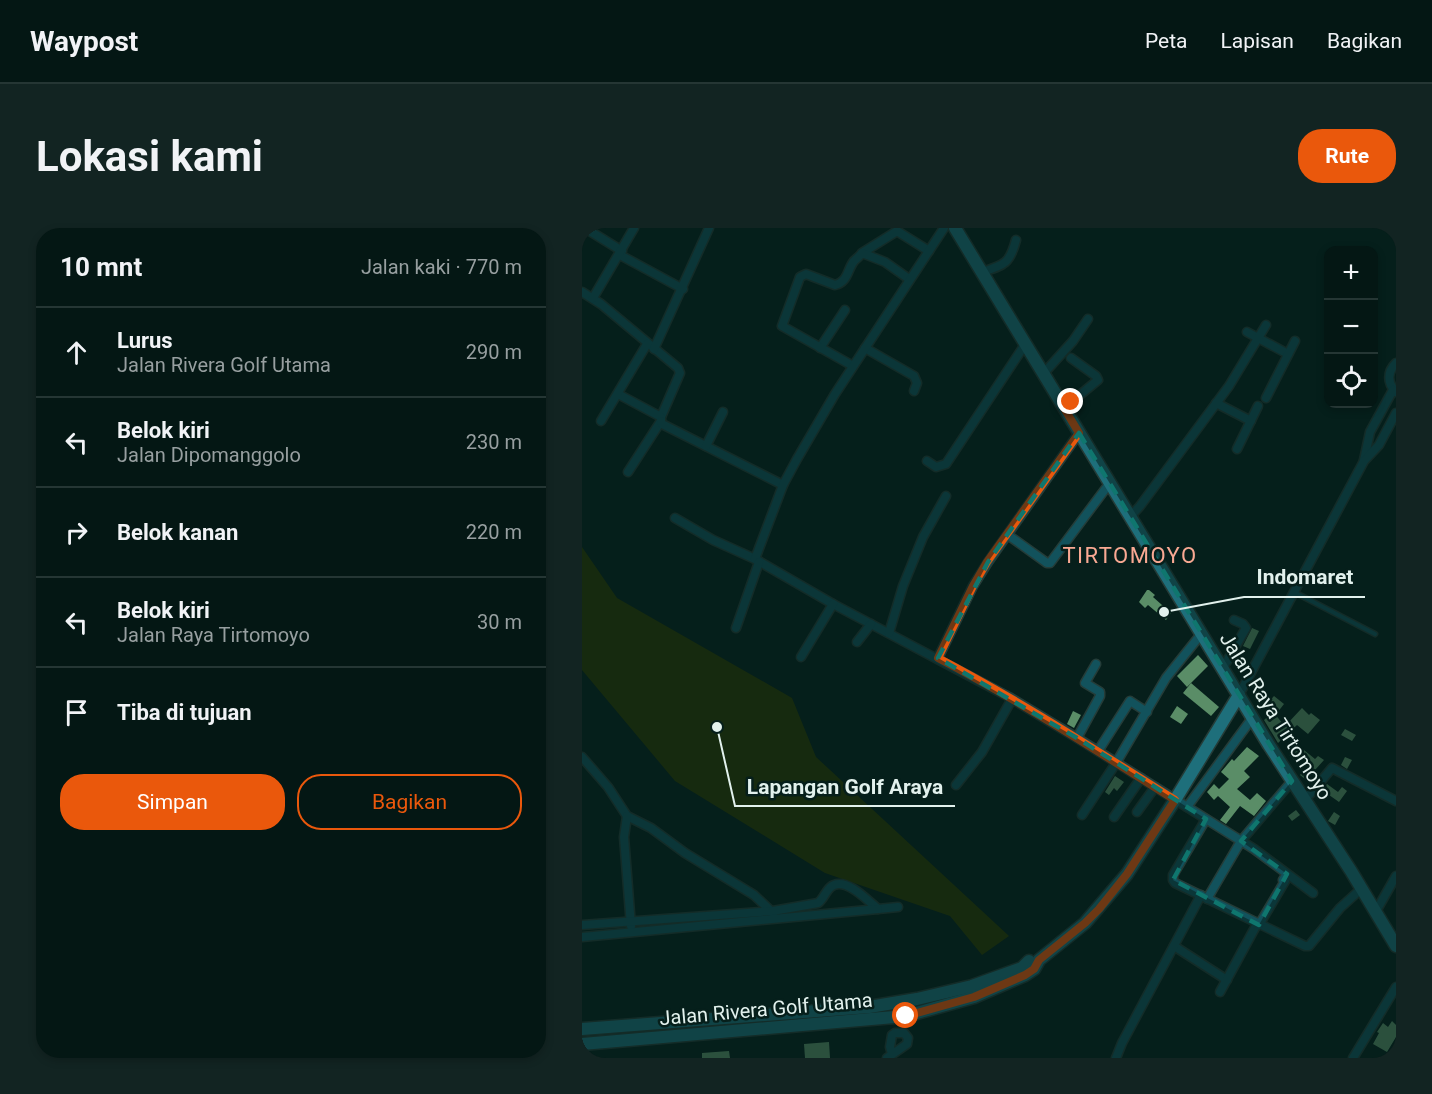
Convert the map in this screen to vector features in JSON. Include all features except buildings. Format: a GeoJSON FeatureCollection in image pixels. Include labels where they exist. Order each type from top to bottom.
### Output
{"type":"FeatureCollection","features":[{"type":"Feature","properties":{"kind":"street"},"geometry":{"type":"LineString","coordinates":[[585,228],[621,253],[683,289]]}},
{"type":"Feature","properties":{"kind":"street"},"geometry":{"type":"LineString","coordinates":[[593,298],[634,228]]}},
{"type":"Feature","properties":{"kind":"street"},"geometry":{"type":"LineString","coordinates":[[601,421],[651,347],[683,289],[709,228]]}},
{"type":"Feature","properties":{"kind":"street"},"geometry":{"type":"LineString","coordinates":[[736,628],[783,485],[853,366],[944,228]]}},
{"type":"Feature","properties":{"kind":"street","name":"Jalan Raya Tirtomoyo"},"geometry":{"type":"LineString","coordinates":[[955,228],[1109,484],[1396,946]]}},
{"type":"Feature","properties":{"kind":"street"},"geometry":{"type":"LineString","coordinates":[[853,366],[782,326],[800,277],[806,274],[839,285],[843,282],[853,262],[862,253],[897,231],[929,251]]}},
{"type":"Feature","properties":{"kind":"street"},"geometry":{"type":"LineString","coordinates":[[982,273],[1006,262],[1013,252],[1016,240]]}},
{"type":"Feature","properties":{"kind":"street"},"geometry":{"type":"LineString","coordinates":[[862,253],[885,262],[909,279]]}},
{"type":"Feature","properties":{"kind":"street"},"geometry":{"type":"LineString","coordinates":[[582,292],[593,298],[678,368],[680,373],[661,419],[628,472]]}},
{"type":"Feature","properties":{"kind":"street"},"geometry":{"type":"LineString","coordinates":[[820,348],[845,310]]}},
{"type":"Feature","properties":{"kind":"street"},"geometry":{"type":"LineString","coordinates":[[1044,373],[1073,341],[1088,319]]}},
{"type":"Feature","properties":{"kind":"street"},"geometry":{"type":"LineString","coordinates":[[1130,517],[1229,386],[1266,325]]}},
{"type":"Feature","properties":{"kind":"street"},"geometry":{"type":"LineString","coordinates":[[1247,332],[1288,354]]}},
{"type":"Feature","properties":{"kind":"street"},"geometry":{"type":"LineString","coordinates":[[1266,398],[1295,341]]}},
{"type":"Feature","properties":{"kind":"street"},"geometry":{"type":"LineString","coordinates":[[927,461],[936,467],[946,464],[1026,343]]}},
{"type":"Feature","properties":{"kind":"street"},"geometry":{"type":"LineString","coordinates":[[865,348],[914,376],[917,379],[914,392]]}},
{"type":"Feature","properties":{"kind":"street"},"geometry":{"type":"LineString","coordinates":[[1064,408],[1098,380],[1096,376],[1071,358]]}},
{"type":"Feature","properties":{"kind":"street"},"geometry":{"type":"LineString","coordinates":[[1239,695],[1364,460],[1370,432],[1394,391],[1389,376],[1396,363]]}},
{"type":"Feature","properties":{"kind":"street"},"geometry":{"type":"LineString","coordinates":[[618,394],[706,446],[783,485]]}},
{"type":"Feature","properties":{"kind":"street"},"geometry":{"type":"LineString","coordinates":[[1216,403],[1251,421]]}},
{"type":"Feature","properties":{"kind":"street"},"geometry":{"type":"LineString","coordinates":[[1238,448],[1258,406]]}},
{"type":"Feature","properties":{"kind":"street"},"geometry":{"type":"LineString","coordinates":[[706,446],[723,412]]}},
{"type":"Feature","properties":{"kind":"street"},"geometry":{"type":"LineString","coordinates":[[1364,460],[1379,445],[1396,413]]}},
{"type":"Feature","properties":{"kind":"street"},"geometry":{"type":"LineString","coordinates":[[938,658],[973,586],[1079,433]]}},
{"type":"Feature","properties":{"kind":"street"},"geometry":{"type":"LineString","coordinates":[[1008,535],[1050,563],[1109,484]]}},
{"type":"Feature","properties":{"kind":"street"},"geometry":{"type":"LineString","coordinates":[[889,633],[903,586],[923,537],[946,496]]}},
{"type":"Feature","properties":{"kind":"street"},"geometry":{"type":"LineString","coordinates":[[675,518],[1012,699],[1206,819],[1313,893]]}},
{"type":"Feature","properties":{"kind":"street"},"geometry":{"type":"LineString","coordinates":[[801,657],[833,604]]}},
{"type":"Feature","properties":{"kind":"street"},"geometry":{"type":"LineString","coordinates":[[1223,668],[1246,628],[1234,620]]}},
{"type":"Feature","properties":{"kind":"street"},"geometry":{"type":"LineString","coordinates":[[857,642],[871,624]]}},
{"type":"Feature","properties":{"kind":"street"},"geometry":{"type":"LineString","coordinates":[[1082,815],[1148,712],[1166,678],[1202,633]]}},
{"type":"Feature","properties":{"kind":"street"},"geometry":{"type":"LineString","coordinates":[[1077,738],[1100,696],[1100,692],[1085,683],[1096,664]]}},
{"type":"Feature","properties":{"kind":"street","name":"Jalan Rivera Golf Utama"},"geometry":{"type":"LineString","coordinates":[[582,1029],[857,1008],[917,999],[974,997],[1025,975],[1040,959],[1085,923],[1127,874],[1239,695]]}},
{"type":"Feature","properties":{"kind":"street"},"geometry":{"type":"LineString","coordinates":[[956,785],[982,752],[1012,699]]}},
{"type":"Feature","properties":{"kind":"street"},"geometry":{"type":"LineString","coordinates":[[1098,751],[1130,701],[1148,712]]}},
{"type":"Feature","properties":{"kind":"street"},"geometry":{"type":"LineString","coordinates":[[1187,807],[1253,717]]}},
{"type":"Feature","properties":{"kind":"street"},"geometry":{"type":"LineString","coordinates":[[582,757],[608,787],[627,816],[651,828],[685,853],[754,895],[773,915]]}},
{"type":"Feature","properties":{"kind":"street"},"geometry":{"type":"LineString","coordinates":[[1305,800],[1332,768],[1396,801]]}},
{"type":"Feature","properties":{"kind":"street"},"geometry":{"type":"LineString","coordinates":[[1114,817],[1141,778]]}},
{"type":"Feature","properties":{"kind":"street"},"geometry":{"type":"LineString","coordinates":[[1116,1058],[1174,946],[1204,897],[1240,841],[1292,781]]}},
{"type":"Feature","properties":{"kind":"street"},"geometry":{"type":"LineString","coordinates":[[1137,812],[1155,787]]}},
{"type":"Feature","properties":{"kind":"street"},"geometry":{"type":"LineString","coordinates":[[627,816],[624,837],[632,932]]}},
{"type":"Feature","properties":{"kind":"street"},"geometry":{"type":"LineString","coordinates":[[1206,819],[1173,875],[1175,883],[1305,946],[1309,946],[1340,908],[1360,889]]}},
{"type":"Feature","properties":{"kind":"street"},"geometry":{"type":"LineString","coordinates":[[1220,992],[1287,874]]}},
{"type":"Feature","properties":{"kind":"street"},"geometry":{"type":"LineString","coordinates":[[1375,913],[1396,876]]}},
{"type":"Feature","properties":{"kind":"street"},"geometry":{"type":"LineString","coordinates":[[582,937],[773,915],[818,903],[823,900],[833,885],[851,888],[879,909]]}},
{"type":"Feature","properties":{"kind":"street"},"geometry":{"type":"LineString","coordinates":[[582,925],[898,908]]}},
{"type":"Feature","properties":{"kind":"street"},"geometry":{"type":"LineString","coordinates":[[1174,946],[1227,980]]}},
{"type":"Feature","properties":{"kind":"street","name":"Jalan Rivera Golf Utama"},"geometry":{"type":"LineString","coordinates":[[582,1044],[920,1014],[950,998],[970,980],[1040,959]]}},
{"type":"Feature","properties":{"kind":"street"},"geometry":{"type":"LineString","coordinates":[[1353,1058],[1396,987]]}},
{"type":"Feature","properties":{"kind":"street"},"geometry":{"type":"LineString","coordinates":[[917,999],[920,1014]]}},
{"type":"Feature","properties":{"kind":"lane"},"geometry":{"type":"LineString","coordinates":[[1293,592],[1375,634]]}},
{"type":"Feature","properties":{"kind":"highlighted area"},"geometry":{"type":"Polygon","coordinates":[[[1079,433],[1292,781],[1241,841],[1287,874],[1259,925],[1173,880],[1206,819],[1077,738],[938,658],[988,562],[1079,433]]]}},
{"type":"Feature","properties":{"kind":"green space"},"geometry":{"type":"Polygon","coordinates":[[[582,547],[617,598],[792,698],[816,757],[1009,936],[982,955],[950,916],[825,873],[675,781],[582,670],[582,547]]]}},
{"type":"Feature","properties":{"kind":"place","name":"Indomaret"},"geometry":{"type":"Point","coordinates":[1164,612]}},
{"type":"Feature","properties":{"kind":"place","name":"Lapangan Golf Araya"},"geometry":{"type":"Point","coordinates":[717,727]}},
{"type":"Feature","properties":{"kind":"district","name":"TIRTOMOYO"},"geometry":{"type":"Point","coordinates":[1130,555]}},
{"type":"Feature","properties":{"kind":"route"},"geometry":{"type":"LineString","coordinates":[[906,1016],[920,1014],[974,997],[1034,969],[1039,960],[1099,909],[1127,874],[1175,800],[1009,697],[938,658],[987,562],[1079,433],[1064,408],[1071,402]]}}]}
